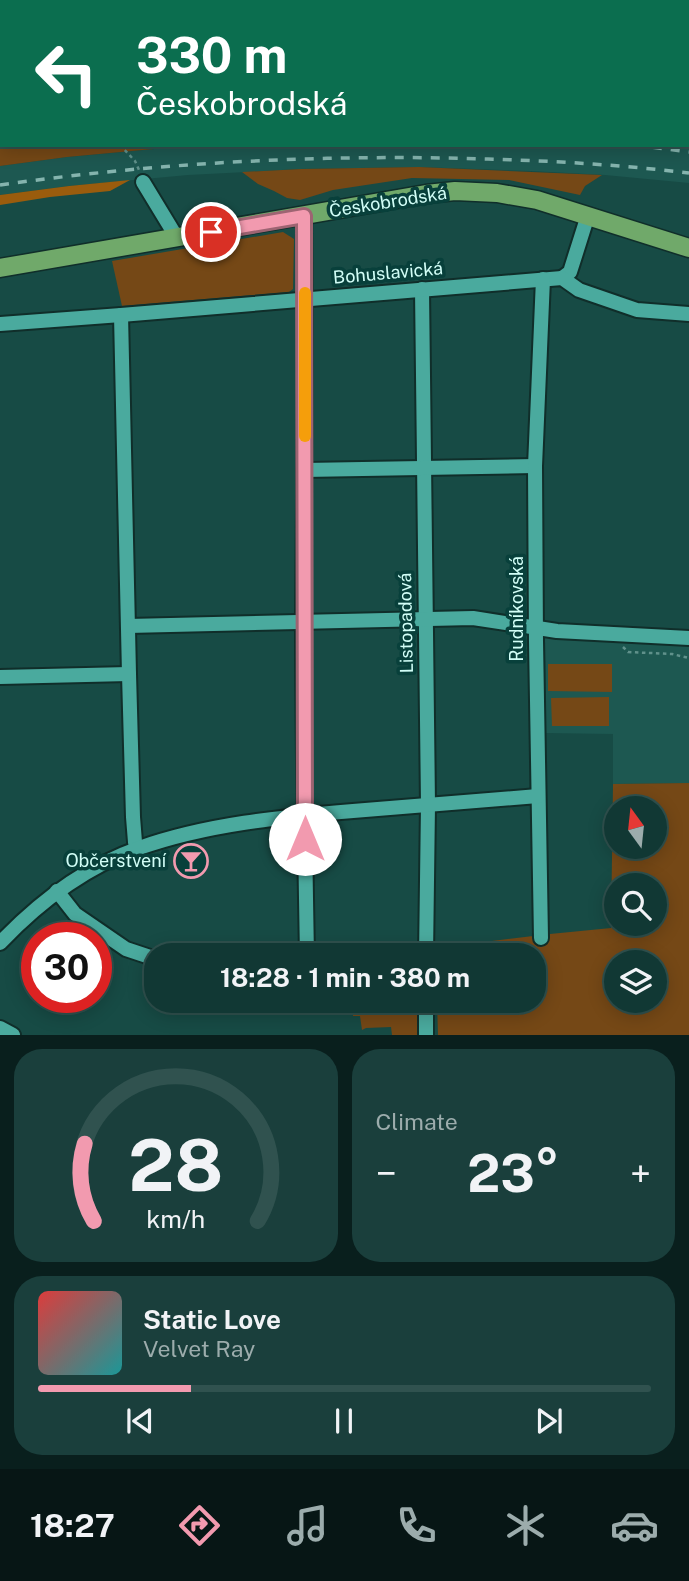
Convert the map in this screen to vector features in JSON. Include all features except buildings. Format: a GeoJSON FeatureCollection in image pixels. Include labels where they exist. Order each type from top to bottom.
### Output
{"type":"FeatureCollection","features":[{"type":"Feature","properties":{"kind":"main road","name":"Českobrodská"},"geometry":{"type":"LineString","coordinates":[[0,268],[455,191],[497,193],[537,200],[689,248]]}},
{"type":"Feature","properties":{"kind":"street"},"geometry":{"type":"LineString","coordinates":[[143,182],[177,238]]}},
{"type":"Feature","properties":{"kind":"street"},"geometry":{"type":"LineString","coordinates":[[588,215],[570,272],[562,278],[579,290],[637,310],[689,314]]}},
{"type":"Feature","properties":{"kind":"street"},"geometry":{"type":"LineString","coordinates":[[304,216],[303,623],[307,943]]}},
{"type":"Feature","properties":{"kind":"street","name":"Bohuslavická"},"geometry":{"type":"LineString","coordinates":[[0,324],[562,278]]}},
{"type":"Feature","properties":{"kind":"street","name":"Rudníkovská"},"geometry":{"type":"LineString","coordinates":[[541,938],[535,466],[543,279]]}},
{"type":"Feature","properties":{"kind":"street","name":"Listopadová"},"geometry":{"type":"LineString","coordinates":[[422,289],[428,805],[426,943]]}},
{"type":"Feature","properties":{"kind":"street"},"geometry":{"type":"LineString","coordinates":[[121,315],[129,674],[137,849]]}},
{"type":"Feature","properties":{"kind":"street"},"geometry":{"type":"LineString","coordinates":[[304,470],[535,466]]}},
{"type":"Feature","properties":{"kind":"street"},"geometry":{"type":"LineString","coordinates":[[128,626],[473,618],[537,629],[689,638]]}},
{"type":"Feature","properties":{"kind":"street"},"geometry":{"type":"LineString","coordinates":[[0,677],[129,674]]}},
{"type":"Feature","properties":{"kind":"street"},"geometry":{"type":"LineString","coordinates":[[0,943],[57,891],[100,865],[137,849],[202,831],[304,816],[538,796]]}},
{"type":"Feature","properties":{"kind":"street"},"geometry":{"type":"LineString","coordinates":[[57,891],[75,914],[126,949],[144,955]]}},
{"type":"Feature","properties":{"kind":"street"},"geometry":{"type":"LineString","coordinates":[[426,1013],[426,1035]]}},
{"type":"Feature","properties":{"kind":"street"},"geometry":{"type":"LineString","coordinates":[[0,1028],[13,1035]]}},
{"type":"Feature","properties":{"kind":"path"},"geometry":{"type":"LineString","coordinates":[[122,147],[135,161],[143,182]]}},
{"type":"Feature","properties":{"kind":"shaded area"},"geometry":{"type":"Polygon","coordinates":[[[0,147],[175,147],[67,157],[0,166],[0,147]]]}},
{"type":"Feature","properties":{"kind":"shaded area"},"geometry":{"type":"Polygon","coordinates":[[[175,147],[689,147],[689,183],[531,171],[419,167],[301,169],[188,175],[0,195],[0,166],[175,147]]]}},
{"type":"Feature","properties":{"kind":"shaded area"},"geometry":{"type":"Polygon","coordinates":[[[419,167],[602,175],[585,186],[580,195],[509,180],[412,178],[333,190],[300,200],[287,198],[258,184],[242,172],[419,167]]]}},
{"type":"Feature","properties":{"kind":"shaded area"},"geometry":{"type":"Polygon","coordinates":[[[130,180],[110,191],[0,205],[0,195],[130,180]]]}},
{"type":"Feature","properties":{"kind":"shaded area"},"geometry":{"type":"Polygon","coordinates":[[[283,232],[294,239],[293,289],[289,292],[122,306],[112,261],[283,232]]]}},
{"type":"Feature","properties":{"kind":"shaded area"},"geometry":{"type":"Polygon","coordinates":[[[545,636],[689,644],[689,783],[613,784],[613,734],[546,733],[545,636]]]}},
{"type":"Feature","properties":{"kind":"shaded area"},"geometry":{"type":"Polygon","coordinates":[[[548,664],[612,664],[612,692],[548,691],[548,664]]]}},
{"type":"Feature","properties":{"kind":"shaded area"},"geometry":{"type":"Polygon","coordinates":[[[609,697],[609,726],[552,726],[551,698],[609,697]]]}},
{"type":"Feature","properties":{"kind":"shaded area"},"geometry":{"type":"Polygon","coordinates":[[[689,783],[689,1035],[438,1035],[437,1013],[546,1013],[546,943],[476,943],[604,929],[604,936],[667,936],[667,873],[612,873],[612,859],[667,859],[667,796],[613,796],[613,784],[689,783]]]}},
{"type":"Feature","properties":{"kind":"shaded area"},"geometry":{"type":"Polygon","coordinates":[[[353,1013],[420,1013],[420,1035],[392,1035],[391,1027],[362,1030],[360,1016],[353,1016],[353,1013]]]}},
{"type":"Feature","properties":{"kind":"railway"},"geometry":{"type":"LineString","coordinates":[[650,147],[689,152]]}},
{"type":"Feature","properties":{"kind":"railway"},"geometry":{"type":"LineString","coordinates":[[0,185],[183,165],[305,159],[538,161],[689,173]]}},
{"type":"Feature","properties":{"kind":"slow traffic"},"geometry":{"type":"LineString","coordinates":[[305,293],[305,436]]}},
{"type":"Feature","properties":{"kind":"place","name":"Občerstvení"},"geometry":{"type":"Point","coordinates":[191,861]}},
{"type":"Feature","properties":{"kind":"route"},"geometry":{"type":"LineString","coordinates":[[211,232],[304,216],[305,839]]}}]}
